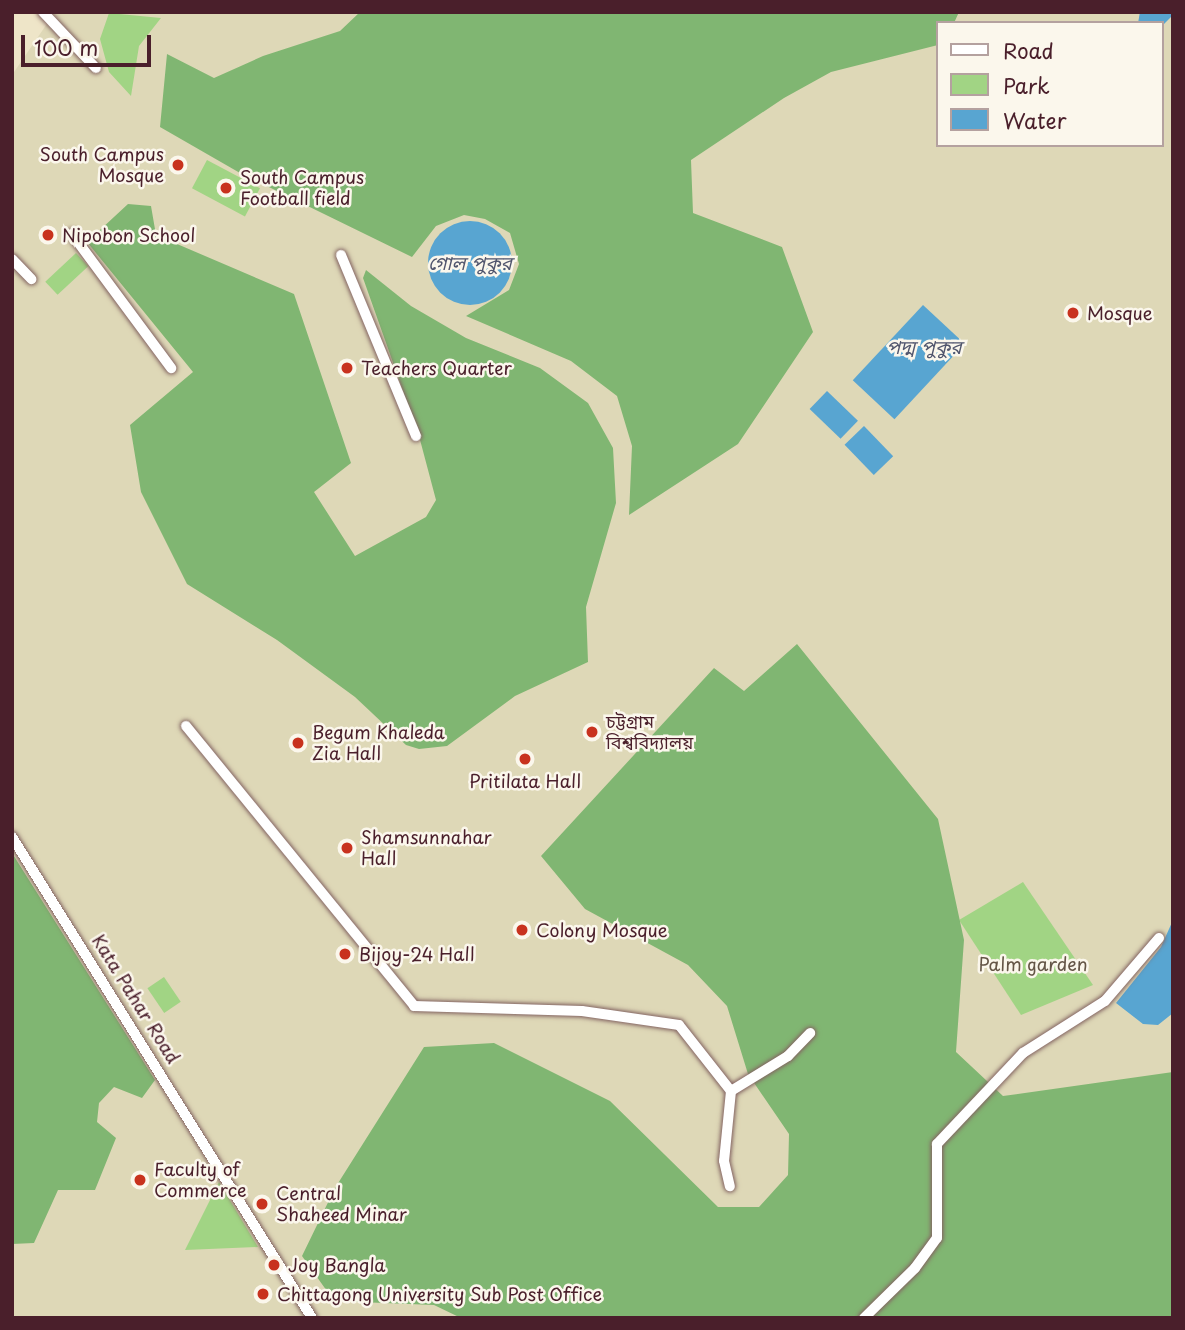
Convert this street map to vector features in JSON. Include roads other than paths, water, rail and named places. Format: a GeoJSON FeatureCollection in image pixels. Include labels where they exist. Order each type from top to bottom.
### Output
{"type":"FeatureCollection","features":[{"type":"Feature","properties":{"kind":"street"},"geometry":{"type":"LineString","coordinates":[[43,12],[96,68]]}},
{"type":"Feature","properties":{"kind":"street"},"geometry":{"type":"LineString","coordinates":[[72,233],[171,368]]}},
{"type":"Feature","properties":{"kind":"street"},"geometry":{"type":"LineString","coordinates":[[341,255],[416,436]]}},
{"type":"Feature","properties":{"kind":"street"},"geometry":{"type":"LineString","coordinates":[[12,259],[31,279]]}},
{"type":"Feature","properties":{"kind":"street"},"geometry":{"type":"LineString","coordinates":[[186,726],[414,1006],[582,1011],[680,1025],[731,1091],[724,1161],[730,1186]]}},
{"type":"Feature","properties":{"kind":"street","name":"Kata Pahar Road"},"geometry":{"type":"LineString","coordinates":[[12,836],[216,1159],[312,1318]]}},
{"type":"Feature","properties":{"kind":"street"},"geometry":{"type":"LineString","coordinates":[[864,1318],[915,1268],[937,1238],[937,1144],[1023,1053],[1105,1001],[1159,938]]}},
{"type":"Feature","properties":{"kind":"street"},"geometry":{"type":"LineString","coordinates":[[731,1091],[788,1056],[810,1033]]}},
{"type":"Feature","properties":{"kind":"water"},"geometry":{"type":"Polygon","coordinates":[[[1140,12],[1173,12],[1164,24],[1164,21],[1138,21],[1140,12]]]}},
{"type":"Feature","properties":{"kind":"water","name":"গোল পুকুর"},"geometry":{"type":"Polygon","coordinates":[[[470,221],[486,224],[500,233],[509,247],[512,263],[509,279],[500,293],[486,302],[470,305],[454,302],[440,293],[431,279],[428,263],[431,247],[440,233],[454,224],[470,221]]]}},
{"type":"Feature","properties":{"kind":"water","name":"পদ্ম পুকুর"},"geometry":{"type":"Polygon","coordinates":[[[923,305],[965,344],[894,419],[853,380],[923,305]]]}},
{"type":"Feature","properties":{"kind":"water"},"geometry":{"type":"Polygon","coordinates":[[[827,391],[858,421],[841,439],[810,409],[827,391]]]}},
{"type":"Feature","properties":{"kind":"water"},"geometry":{"type":"Polygon","coordinates":[[[864,426],[893,456],[874,475],[845,445],[864,426]]]}},
{"type":"Feature","properties":{"kind":"water"},"geometry":{"type":"Polygon","coordinates":[[[1173,920],[1173,1013],[1158,1025],[1143,1024],[1116,1003],[1161,947],[1173,920]]]}},
{"type":"Feature","properties":{"kind":"place","name":"South Campus Mosque"},"geometry":{"type":"Point","coordinates":[178,165]}},
{"type":"Feature","properties":{"kind":"place","name":"South Campus Football field"},"geometry":{"type":"Point","coordinates":[226,188]}},
{"type":"Feature","properties":{"kind":"place","name":"Nipobon School"},"geometry":{"type":"Point","coordinates":[48,235]}},
{"type":"Feature","properties":{"kind":"place","name":"Mosque"},"geometry":{"type":"Point","coordinates":[1073,313]}},
{"type":"Feature","properties":{"kind":"place","name":"Teachers Quarter"},"geometry":{"type":"Point","coordinates":[347,368]}},
{"type":"Feature","properties":{"kind":"place","name":"চট্টগ্রাম বিশ্ববিদ্যালয়"},"geometry":{"type":"Point","coordinates":[592,732]}},
{"type":"Feature","properties":{"kind":"place","name":"Begum Khaleda Zia Hall"},"geometry":{"type":"Point","coordinates":[298,743]}},
{"type":"Feature","properties":{"kind":"place","name":"Pritilata Hall"},"geometry":{"type":"Point","coordinates":[525,759]}},
{"type":"Feature","properties":{"kind":"place","name":"Shamsunnahar Hall"},"geometry":{"type":"Point","coordinates":[347,848]}},
{"type":"Feature","properties":{"kind":"place","name":"Colony Mosque"},"geometry":{"type":"Point","coordinates":[522,930]}},
{"type":"Feature","properties":{"kind":"place","name":"Bijoy-24 Hall"},"geometry":{"type":"Point","coordinates":[345,954]}},
{"type":"Feature","properties":{"kind":"place","name":"Faculty of Commerce"},"geometry":{"type":"Point","coordinates":[140,1180]}},
{"type":"Feature","properties":{"kind":"place","name":"Central Shaheed Minar"},"geometry":{"type":"Point","coordinates":[262,1204]}},
{"type":"Feature","properties":{"kind":"place","name":"Joy Bangla"},"geometry":{"type":"Point","coordinates":[274,1265]}},
{"type":"Feature","properties":{"kind":"place","name":"Chittagong University Sub Post Office"},"geometry":{"type":"Point","coordinates":[263,1294]}},
{"type":"Feature","properties":{"kind":"park label","name":"Palm garden"},"geometry":{"type":"Point","coordinates":[1033,964]}}]}
